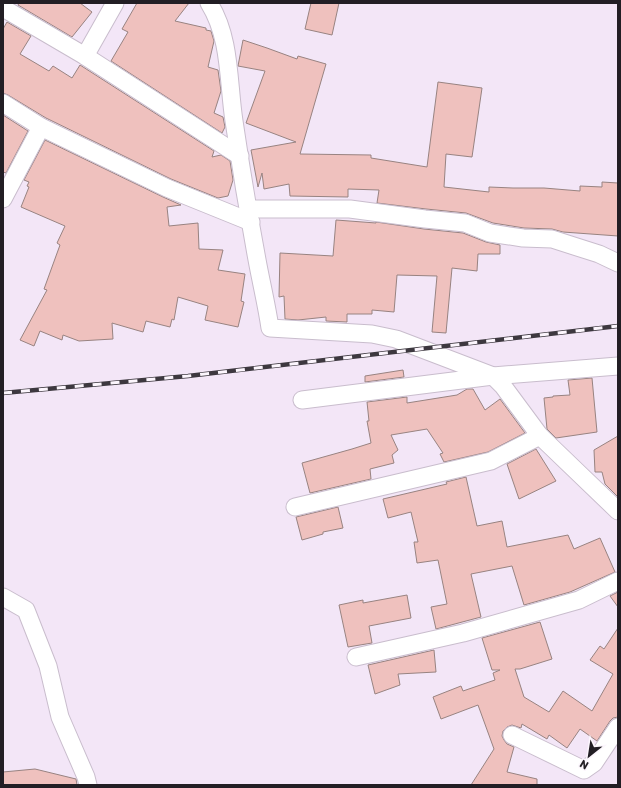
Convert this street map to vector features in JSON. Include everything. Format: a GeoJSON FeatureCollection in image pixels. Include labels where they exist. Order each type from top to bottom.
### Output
{"type":"FeatureCollection","features":[{"type":"Feature","properties":{"kind":"street"},"geometry":{"type":"LineString","coordinates":[[85,56],[115,3]]}},
{"type":"Feature","properties":{"kind":"street"},"geometry":{"type":"LineString","coordinates":[[209,3],[224,39],[234,120],[258,266],[270,328],[372,334],[396,339],[493,376],[503,386],[540,436],[618,512]]}},
{"type":"Feature","properties":{"kind":"street"},"geometry":{"type":"LineString","coordinates":[[3,9],[85,56],[240,156]]}},
{"type":"Feature","properties":{"kind":"street"},"geometry":{"type":"LineString","coordinates":[[3,103],[41,127],[167,188],[250,215],[350,209],[465,223],[490,233],[523,238],[552,238],[599,254],[618,263]]}},
{"type":"Feature","properties":{"kind":"street"},"geometry":{"type":"LineString","coordinates":[[3,199],[41,127]]}},
{"type":"Feature","properties":{"kind":"street"},"geometry":{"type":"LineString","coordinates":[[302,400],[493,376],[616,369]]}},
{"type":"Feature","properties":{"kind":"street"},"geometry":{"type":"LineString","coordinates":[[295,507],[490,460],[540,436]]}},
{"type":"Feature","properties":{"kind":"street"},"geometry":{"type":"LineString","coordinates":[[356,657],[463,633],[579,600],[618,581]]}},
{"type":"Feature","properties":{"kind":"street"},"geometry":{"type":"LineString","coordinates":[[3,597],[26,610],[48,666],[60,717],[88,785]]}},
{"type":"Feature","properties":{"kind":"street"},"geometry":{"type":"LineString","coordinates":[[512,735],[584,770],[594,763],[618,727]]}},
{"type":"Feature","properties":{"kind":"building"},"geometry":{"type":"Polygon","coordinates":[[[19,3],[80,3],[92,12],[72,37],[18,5],[19,3]]]}},
{"type":"Feature","properties":{"kind":"building"},"geometry":{"type":"Polygon","coordinates":[[[137,3],[189,3],[175,21],[206,28],[206,30],[211,31],[214,41],[208,67],[218,70],[221,91],[214,113],[223,117],[225,127],[222,133],[111,61],[128,32],[122,29],[137,3]]]}},
{"type":"Feature","properties":{"kind":"building"},"geometry":{"type":"Polygon","coordinates":[[[311,3],[339,3],[332,35],[305,29],[311,3]]]}},
{"type":"Feature","properties":{"kind":"building"},"geometry":{"type":"Polygon","coordinates":[[[7,22],[31,36],[20,54],[49,71],[53,66],[72,78],[80,65],[214,151],[212,157],[221,155],[230,161],[233,180],[228,196],[218,198],[171,179],[46,118],[3,93],[3,29],[7,22]]]}},
{"type":"Feature","properties":{"kind":"building"},"geometry":{"type":"Polygon","coordinates":[[[243,40],[297,59],[298,56],[326,64],[300,154],[371,155],[371,158],[427,167],[438,82],[482,88],[472,157],[446,154],[444,187],[489,192],[489,187],[544,188],[580,191],[580,186],[602,187],[602,182],[618,183],[618,236],[563,232],[552,229],[524,228],[493,223],[466,213],[377,203],[379,190],[348,189],[348,197],[290,196],[289,184],[264,189],[262,173],[258,187],[251,150],[296,142],[246,123],[265,71],[238,66],[243,40]]]}},
{"type":"Feature","properties":{"kind":"building"},"geometry":{"type":"Polygon","coordinates":[[[3,115],[28,131],[6,173],[3,172],[3,115]]]}},
{"type":"Feature","properties":{"kind":"building"},"geometry":{"type":"Polygon","coordinates":[[[45,140],[181,205],[167,207],[169,226],[198,223],[199,249],[223,250],[218,270],[245,274],[241,301],[244,302],[238,327],[205,320],[208,306],[178,297],[174,320],[172,319],[170,327],[146,321],[143,332],[112,323],[113,339],[79,341],[63,335],[62,340],[40,331],[34,346],[20,340],[47,290],[44,289],[60,245],[57,243],[65,226],[21,207],[29,187],[27,186],[29,182],[24,180],[45,140]]]}},
{"type":"Feature","properties":{"kind":"building"},"geometry":{"type":"Polygon","coordinates":[[[336,220],[376,222],[463,233],[486,242],[500,245],[500,254],[478,254],[477,271],[452,268],[446,333],[432,332],[437,276],[397,275],[394,312],[372,310],[372,314],[347,314],[347,322],[326,321],[326,317],[298,320],[285,319],[284,296],[279,297],[280,253],[333,256],[336,220]]]}},
{"type":"Feature","properties":{"kind":"building"},"geometry":{"type":"Polygon","coordinates":[[[403,370],[404,377],[365,382],[365,376],[403,370]]]}},
{"type":"Feature","properties":{"kind":"building"},"geometry":{"type":"Polygon","coordinates":[[[592,378],[597,432],[556,438],[547,429],[544,398],[570,395],[568,380],[592,378]]]}},
{"type":"Feature","properties":{"kind":"building"},"geometry":{"type":"Polygon","coordinates":[[[467,389],[473,389],[485,410],[500,399],[525,433],[488,452],[444,462],[440,454],[443,453],[427,429],[391,435],[398,450],[392,455],[394,463],[370,469],[371,479],[310,493],[302,463],[371,443],[367,421],[369,421],[367,402],[407,397],[407,403],[457,395],[467,389]]]}},
{"type":"Feature","properties":{"kind":"building"},"geometry":{"type":"Polygon","coordinates":[[[618,436],[618,497],[605,484],[602,472],[595,472],[594,450],[618,436]]]}},
{"type":"Feature","properties":{"kind":"building"},"geometry":{"type":"Polygon","coordinates":[[[536,449],[556,481],[519,499],[507,464],[536,449]]]}},
{"type":"Feature","properties":{"kind":"building"},"geometry":{"type":"Polygon","coordinates":[[[466,477],[477,526],[502,521],[507,547],[568,535],[574,549],[600,538],[615,572],[570,592],[524,605],[512,566],[471,574],[481,617],[436,629],[431,607],[447,604],[438,560],[417,563],[414,542],[418,542],[411,512],[388,518],[383,499],[447,484],[446,482],[466,477]]]}},
{"type":"Feature","properties":{"kind":"building"},"geometry":{"type":"Polygon","coordinates":[[[338,507],[343,528],[323,532],[323,534],[302,540],[296,517],[338,507]]]}},
{"type":"Feature","properties":{"kind":"building"},"geometry":{"type":"Polygon","coordinates":[[[618,592],[618,607],[610,596],[618,592]]]}},
{"type":"Feature","properties":{"kind":"building"},"geometry":{"type":"Polygon","coordinates":[[[407,595],[411,618],[369,626],[372,643],[348,647],[339,605],[363,600],[363,603],[407,595]]]}},
{"type":"Feature","properties":{"kind":"building"},"geometry":{"type":"Polygon","coordinates":[[[540,622],[552,659],[520,669],[515,669],[524,697],[549,712],[563,691],[592,711],[613,674],[590,660],[600,646],[604,649],[618,628],[618,717],[613,718],[610,721],[597,741],[580,729],[567,748],[549,735],[547,739],[522,724],[521,728],[512,725],[507,727],[503,731],[502,736],[507,744],[514,747],[507,772],[537,779],[537,785],[471,785],[494,749],[478,705],[441,719],[433,697],[461,686],[463,691],[495,680],[493,673],[500,670],[492,670],[482,638],[540,622]]]}},
{"type":"Feature","properties":{"kind":"building"},"geometry":{"type":"Polygon","coordinates":[[[434,650],[436,672],[398,674],[400,685],[375,694],[368,665],[434,650]]]}},
{"type":"Feature","properties":{"kind":"building"},"geometry":{"type":"Polygon","coordinates":[[[35,769],[76,779],[77,785],[3,785],[3,772],[35,769]]]}},
{"type":"Feature","properties":{"kind":"railway"},"geometry":{"type":"LineString","coordinates":[[3,393],[188,376],[618,326]]}}]}
